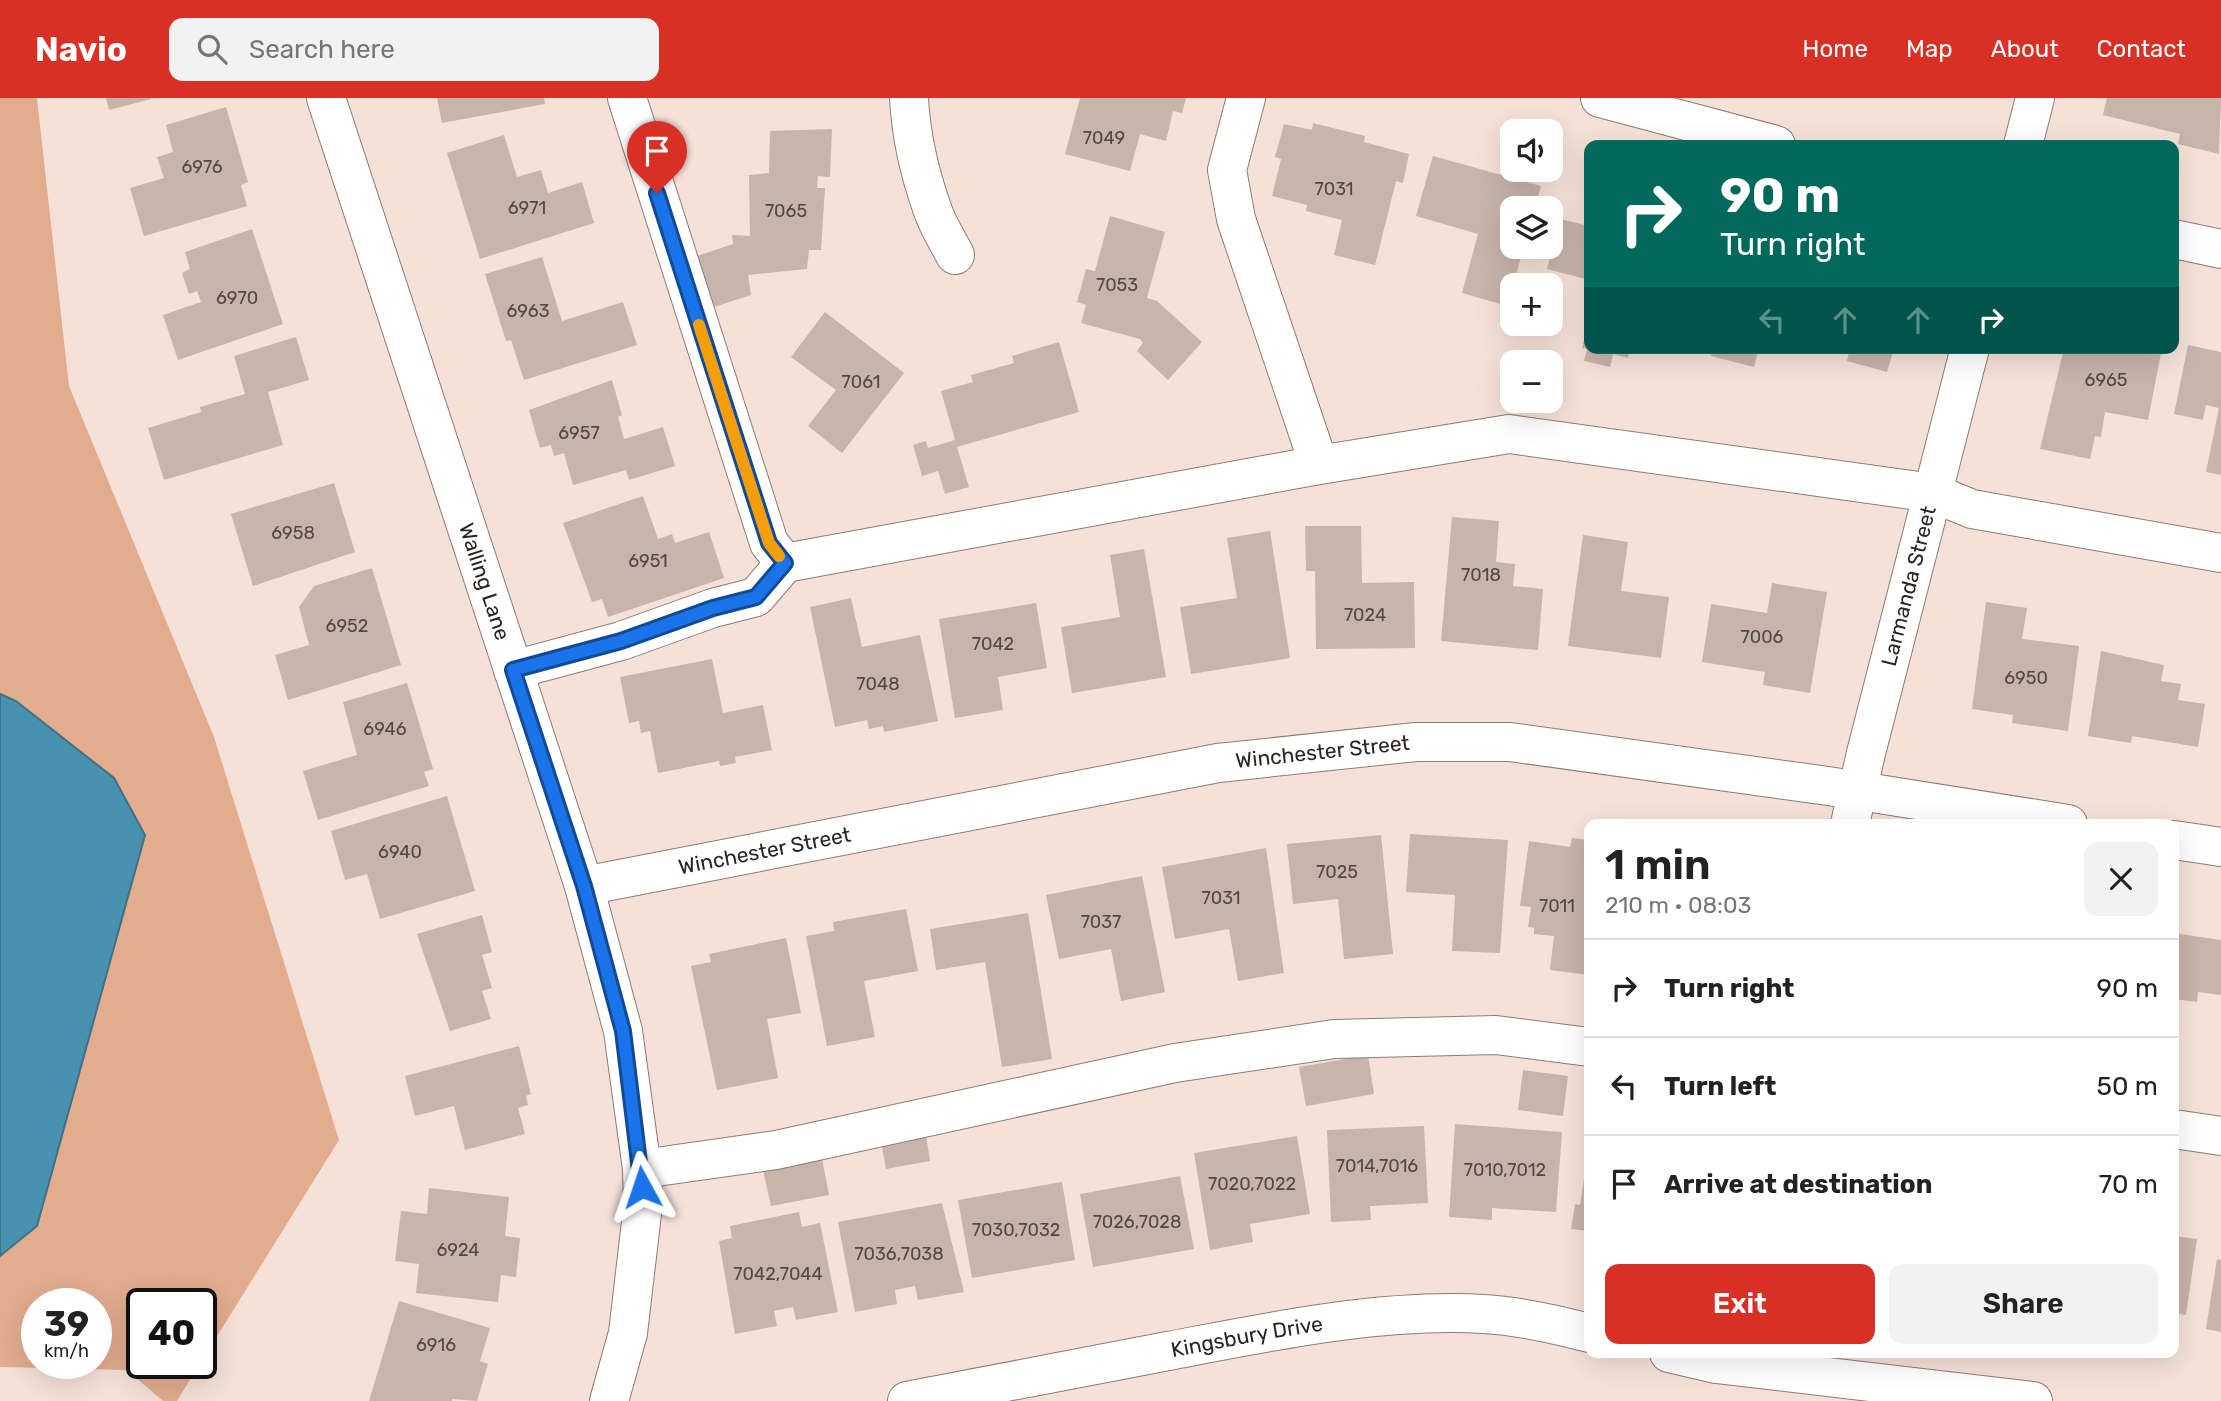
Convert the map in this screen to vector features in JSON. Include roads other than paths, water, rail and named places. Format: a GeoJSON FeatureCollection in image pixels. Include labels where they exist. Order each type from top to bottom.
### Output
{"type":"FeatureCollection","features":[{"type":"Feature","properties":{"kind":"street","name":"Walling Lane"},"geometry":{"type":"LineString","coordinates":[[326,98],[584,886],[623,1031],[642,1169],[643,1205],[628,1333],[609,1401]]}},
{"type":"Feature","properties":{"kind":"street"},"geometry":{"type":"LineString","coordinates":[[626,98],[769,543],[785,563]]}},
{"type":"Feature","properties":{"kind":"street"},"geometry":{"type":"LineString","coordinates":[[909,98],[917,153],[933,213],[955,255]]}},
{"type":"Feature","properties":{"kind":"street"},"geometry":{"type":"LineString","coordinates":[[1246,98],[1227,170],[1234,206],[1319,465]]}},
{"type":"Feature","properties":{"kind":"street"},"geometry":{"type":"LineString","coordinates":[[1600,98],[1757,140]]}},
{"type":"Feature","properties":{"kind":"street"},"geometry":{"type":"LineString","coordinates":[[2024,140],[2035,98]]}},
{"type":"Feature","properties":{"kind":"street"},"geometry":{"type":"LineString","coordinates":[[2179,240],[2221,249]]}},
{"type":"Feature","properties":{"kind":"street","name":"Larmanda Street"},"geometry":{"type":"LineString","coordinates":[[1854,808],[1968,354]]}},
{"type":"Feature","properties":{"kind":"street"},"geometry":{"type":"LineString","coordinates":[[513,670],[621,641],[713,608],[756,597],[785,563],[1319,465],[1508,434],[1933,493],[1972,509],[2221,553]]}},
{"type":"Feature","properties":{"kind":"street","name":"Winchester Street"},"geometry":{"type":"LineString","coordinates":[[584,886],[1218,764],[1416,742],[1510,742],[1854,808],[2001,819]]}},
{"type":"Feature","properties":{"kind":"street"},"geometry":{"type":"LineString","coordinates":[[2179,841],[2221,847]]}},
{"type":"Feature","properties":{"kind":"street"},"geometry":{"type":"LineString","coordinates":[[642,1169],[776,1150],[1175,1063],[1334,1039],[1496,1035],[1584,1046]]}},
{"type":"Feature","properties":{"kind":"street"},"geometry":{"type":"LineString","coordinates":[[2179,1130],[2221,1136]]}},
{"type":"Feature","properties":{"kind":"street","name":"Kingsbury Drive"},"geometry":{"type":"LineString","coordinates":[[907,1401],[1251,1335],[1346,1321],[1408,1315],[1484,1314],[1540,1321],[1584,1332]]}},
{"type":"Feature","properties":{"kind":"street"},"geometry":{"type":"LineString","coordinates":[[1690,1358],[1746,1374],[2032,1401]]}},
{"type":"Feature","properties":{"kind":"water"},"geometry":{"type":"Polygon","coordinates":[[[0,694],[16,701],[114,778],[145,835],[37,1226],[0,1256],[0,694]]]}}]}
